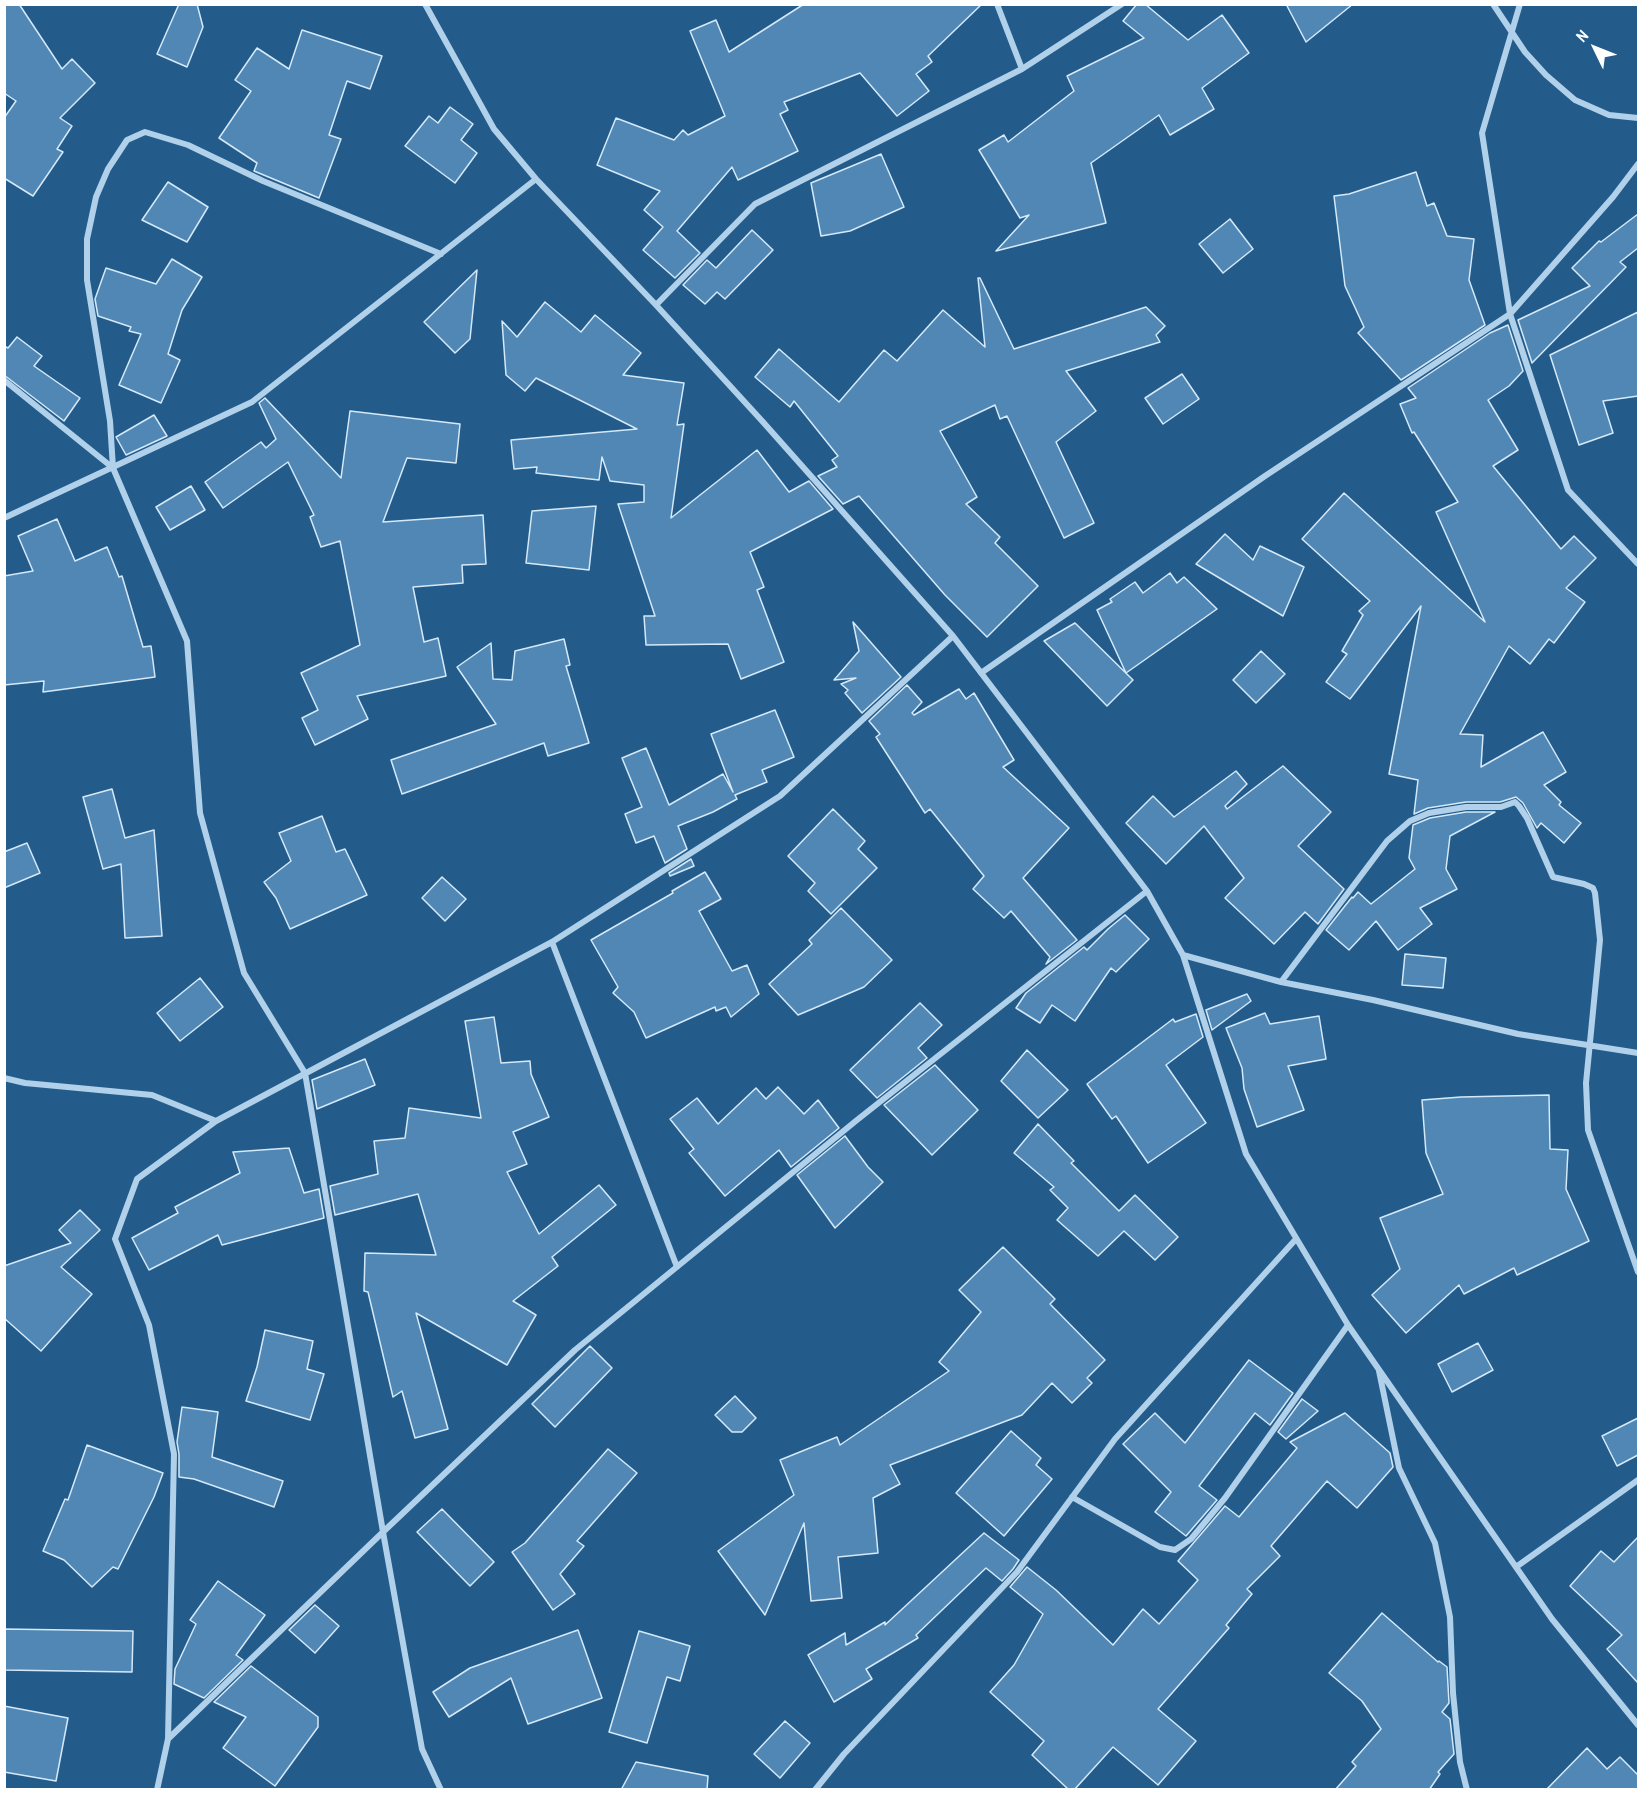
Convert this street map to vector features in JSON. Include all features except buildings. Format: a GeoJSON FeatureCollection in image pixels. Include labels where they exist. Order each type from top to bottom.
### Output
{"type":"FeatureCollection","features":[{"type":"Feature","properties":{"kind":"street"},"geometry":{"type":"LineString","coordinates":[[425,4],[494,129],[536,179],[763,422],[953,636],[1147,891],[1183,955],[1246,1154],[1296,1239],[1348,1325],[1552,1619],[1638,1725]]}},
{"type":"Feature","properties":{"kind":"street"},"geometry":{"type":"LineString","coordinates":[[997,4],[1022,69]]}},
{"type":"Feature","properties":{"kind":"street"},"geometry":{"type":"LineString","coordinates":[[656,305],[755,204],[1022,69],[1122,4]]}},
{"type":"Feature","properties":{"kind":"street"},"geometry":{"type":"LineString","coordinates":[[1493,4],[1512,35],[1546,75],[1575,100],[1609,115],[1638,118]]}},
{"type":"Feature","properties":{"kind":"street"},"geometry":{"type":"LineString","coordinates":[[1520,4],[1482,133],[1510,314],[1568,490],[1638,564]]}},
{"type":"Feature","properties":{"kind":"street"},"geometry":{"type":"LineString","coordinates":[[441,254],[263,181],[188,145],[146,132],[127,140],[108,169],[96,197],[87,239],[87,280],[111,421],[113,468],[187,641],[200,813],[244,972],[304,1073],[422,1749],[441,1790]]}},
{"type":"Feature","properties":{"kind":"street"},"geometry":{"type":"LineString","coordinates":[[981,673],[1265,476],[1510,314],[1613,197],[1638,164]]}},
{"type":"Feature","properties":{"kind":"street"},"geometry":{"type":"LineString","coordinates":[[4,518],[252,402],[536,179]]}},
{"type":"Feature","properties":{"kind":"street"},"geometry":{"type":"LineString","coordinates":[[4,381],[113,468]]}},
{"type":"Feature","properties":{"kind":"street"},"geometry":{"type":"LineString","coordinates":[[157,1790],[168,1739],[174,1454],[149,1325],[115,1239],[137,1179],[216,1121],[552,942],[780,796],[953,636]]}},
{"type":"Feature","properties":{"kind":"street"},"geometry":{"type":"LineString","coordinates":[[1281,982],[1387,841],[1410,820],[1429,813],[1466,807],[1502,807],[1515,802],[1527,818],[1553,877],[1593,888],[1595,893],[1600,940],[1586,1083],[1588,1130],[1638,1272]]}},
{"type":"Feature","properties":{"kind":"street"},"geometry":{"type":"LineString","coordinates":[[168,1739],[575,1350],[857,1120],[1147,891]]}},
{"type":"Feature","properties":{"kind":"street"},"geometry":{"type":"LineString","coordinates":[[552,942],[676,1267]]}},
{"type":"Feature","properties":{"kind":"street"},"geometry":{"type":"LineString","coordinates":[[1183,955],[1281,982],[1373,1000],[1518,1034],[1638,1053]]}},
{"type":"Feature","properties":{"kind":"street"},"geometry":{"type":"LineString","coordinates":[[4,1078],[26,1083],[152,1095],[216,1121]]}},
{"type":"Feature","properties":{"kind":"street"},"geometry":{"type":"LineString","coordinates":[[814,1790],[844,1754],[1017,1572],[1115,1439],[1296,1239]]}},
{"type":"Feature","properties":{"kind":"street"},"geometry":{"type":"LineString","coordinates":[[1072,1497],[1160,1547],[1175,1550],[1191,1539],[1225,1498],[1348,1325]]}},
{"type":"Feature","properties":{"kind":"street"},"geometry":{"type":"LineString","coordinates":[[1378,1368],[1399,1468],[1435,1543],[1450,1617],[1453,1693],[1460,1762],[1467,1790]]}},
{"type":"Feature","properties":{"kind":"street"},"geometry":{"type":"LineString","coordinates":[[1516,1567],[1638,1480]]}}]}
